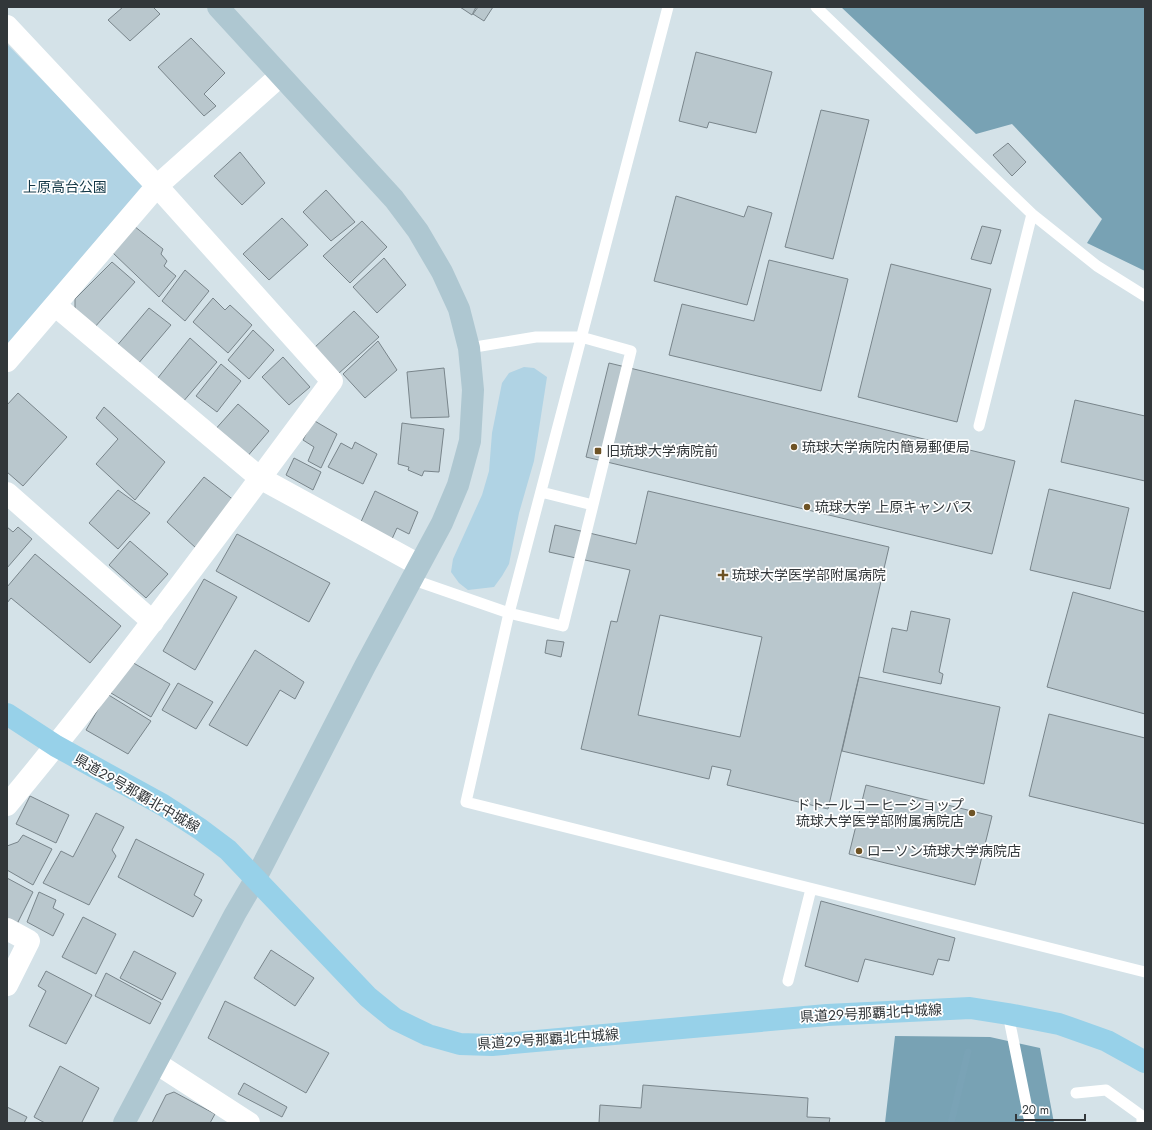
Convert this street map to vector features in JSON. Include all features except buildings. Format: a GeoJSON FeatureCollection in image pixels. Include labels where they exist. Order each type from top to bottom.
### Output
{"type":"FeatureCollection","features":[{"type":"Feature","properties":{"kind":"main road","name":"県道29号那覇北中城線"},"geometry":{"type":"LineString","coordinates":[[7,714],[56,746],[164,805],[228,850],[368,997],[395,1018],[428,1035],[460,1044],[492,1045],[819,1016],[970,1008],[1058,1024],[1107,1041],[1145,1062]]}},
{"type":"Feature","properties":{"kind":"street"},"geometry":{"type":"LineString","coordinates":[[124,1123],[235,914],[256,878],[442,523],[458,485],[470,441],[473,390],[469,348],[459,309],[442,272],[418,231],[394,199],[218,7]]}},
{"type":"Feature","properties":{"kind":"street"},"geometry":{"type":"LineString","coordinates":[[7,26],[157,186],[332,381],[153,622],[56,746],[7,805]]}},
{"type":"Feature","properties":{"kind":"street"},"geometry":{"type":"LineString","coordinates":[[7,361],[56,306],[157,186],[280,76]]}},
{"type":"Feature","properties":{"kind":"street"},"geometry":{"type":"LineString","coordinates":[[56,306],[260,478],[415,572]]}},
{"type":"Feature","properties":{"kind":"street"},"geometry":{"type":"LineString","coordinates":[[7,492],[153,622]]}},
{"type":"Feature","properties":{"kind":"street"},"geometry":{"type":"LineString","coordinates":[[7,929],[29,941],[7,985]]}},
{"type":"Feature","properties":{"kind":"street"},"geometry":{"type":"LineString","coordinates":[[156,1063],[248,1123]]}},
{"type":"Feature","properties":{"kind":"lane"},"geometry":{"type":"LineString","coordinates":[[668,7],[509,613],[466,802],[1145,972]]}},
{"type":"Feature","properties":{"kind":"lane"},"geometry":{"type":"LineString","coordinates":[[816,7],[1032,214],[1097,266],[1145,296]]}},
{"type":"Feature","properties":{"kind":"lane"},"geometry":{"type":"LineString","coordinates":[[979,426],[1032,214]]}},
{"type":"Feature","properties":{"kind":"lane"},"geometry":{"type":"LineString","coordinates":[[415,572],[509,613],[563,626],[631,351],[581,337],[536,337],[469,348]]}},
{"type":"Feature","properties":{"kind":"lane"},"geometry":{"type":"LineString","coordinates":[[541,492],[593,505]]}},
{"type":"Feature","properties":{"kind":"lane"},"geometry":{"type":"LineString","coordinates":[[788,981],[811,888]]}},
{"type":"Feature","properties":{"kind":"lane"},"geometry":{"type":"LineString","coordinates":[[1008,1014],[1030,1123]]}},
{"type":"Feature","properties":{"kind":"lane"},"geometry":{"type":"LineString","coordinates":[[1076,1094],[1106,1090],[1142,1116],[1142,1123]]}},
{"type":"Feature","properties":{"kind":"green space","name":"上原高台公園"},"geometry":{"type":"Polygon","coordinates":[[[7,44],[144,184],[7,345],[7,44]]]}},
{"type":"Feature","properties":{"kind":"green space"},"geometry":{"type":"Polygon","coordinates":[[[524,367],[534,368],[547,377],[534,461],[519,513],[509,564],[494,587],[468,590],[459,583],[451,572],[453,559],[482,495],[489,471],[492,433],[502,383],[509,373],[524,367]]]}},
{"type":"Feature","properties":{"kind":"shaded area"},"geometry":{"type":"Polygon","coordinates":[[[841,7],[1145,7],[1145,271],[1087,243],[1102,219],[1012,124],[976,134],[841,7]]]}},
{"type":"Feature","properties":{"kind":"shaded area"},"geometry":{"type":"Polygon","coordinates":[[[895,1036],[990,1037],[1040,1048],[1054,1123],[885,1123],[895,1036]]]}},
{"type":"Feature","properties":{"kind":"waterway"},"geometry":{"type":"LineString","coordinates":[[951,1123],[968,1052]]}},
{"type":"Feature","properties":{"kind":"place","name":"琉球大学病院内簡易郵便局"},"geometry":{"type":"Point","coordinates":[794,447]}},
{"type":"Feature","properties":{"kind":"place","name":"旧琉球大学病院前"},"geometry":{"type":"Point","coordinates":[598,451]}},
{"type":"Feature","properties":{"kind":"place","name":"琉球大学 上原キャンパス"},"geometry":{"type":"Point","coordinates":[807,507]}},
{"type":"Feature","properties":{"kind":"place","name":"琉球大学医学部附属病院"},"geometry":{"type":"Point","coordinates":[723,575]}},
{"type":"Feature","properties":{"kind":"place","name":"ドトールコーヒーショップ 琉球大学医学部附属病院店"},"geometry":{"type":"Point","coordinates":[972,813]}},
{"type":"Feature","properties":{"kind":"place","name":"ローソン琉球大学病院店"},"geometry":{"type":"Point","coordinates":[859,851]}}]}
